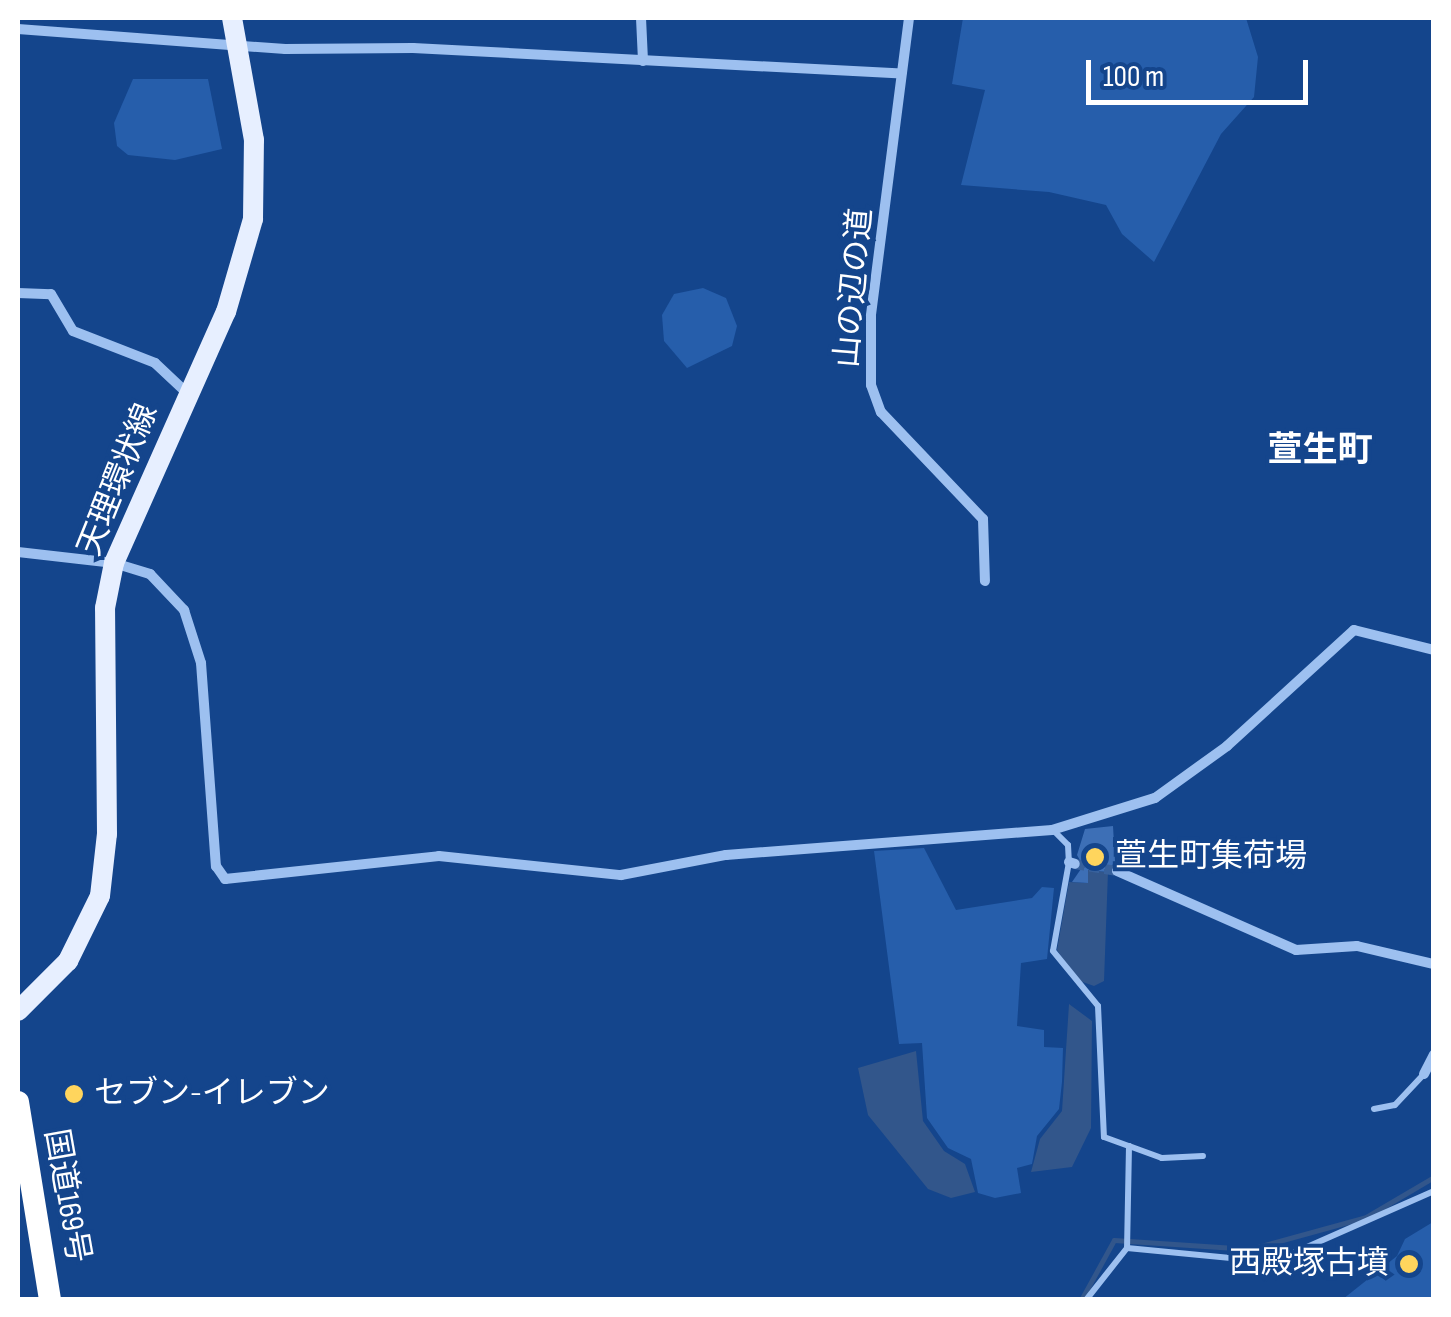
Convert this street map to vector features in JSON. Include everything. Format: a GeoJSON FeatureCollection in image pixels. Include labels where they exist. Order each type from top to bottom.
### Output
{"type":"FeatureCollection","features":[{"type":"Feature","properties":{"kind":"highway","name":"国道169号"},"geometry":{"type":"LineString","coordinates":[[18,1102],[50,1300]]}},
{"type":"Feature","properties":{"kind":"main road","name":"天理環状線"},"geometry":{"type":"LineString","coordinates":[[18,1011],[68,961],[88,930],[105,874],[105,608],[114,563],[186,393],[226,312],[253,219],[254,140],[232,18]]}},
{"type":"Feature","properties":{"kind":"street"},"geometry":{"type":"LineString","coordinates":[[641,18],[643,61]]}},
{"type":"Feature","properties":{"kind":"street","name":"山の辺の道"},"geometry":{"type":"LineString","coordinates":[[909,18],[872,316],[871,385],[881,412],[983,519],[985,581]]}},
{"type":"Feature","properties":{"kind":"street"},"geometry":{"type":"LineString","coordinates":[[18,29],[237,42],[284,49],[413,48],[901,74]]}},
{"type":"Feature","properties":{"kind":"street"},"geometry":{"type":"LineString","coordinates":[[18,294],[51,294],[73,331],[155,364],[186,393]]}},
{"type":"Feature","properties":{"kind":"street"},"geometry":{"type":"LineString","coordinates":[[18,552],[114,563],[150,574],[184,610],[195,634],[216,866],[225,879],[439,856],[621,875],[726,855],[1052,830],[1155,798],[1227,746],[1354,630],[1434,650]]}},
{"type":"Feature","properties":{"kind":"street"},"geometry":{"type":"LineString","coordinates":[[1118,871],[1296,950],[1357,946],[1434,964]]}},
{"type":"Feature","properties":{"kind":"street"},"geometry":{"type":"LineString","coordinates":[[1424,1074],[1434,1054]]}},
{"type":"Feature","properties":{"kind":"lane"},"geometry":{"type":"LineString","coordinates":[[1052,830],[1068,845],[1072,862],[1053,951],[1098,1006],[1104,1136],[1162,1158],[1203,1156]]}},
{"type":"Feature","properties":{"kind":"lane"},"geometry":{"type":"LineString","coordinates":[[1374,1109],[1394,1106],[1424,1074]]}},
{"type":"Feature","properties":{"kind":"lane"},"geometry":{"type":"LineString","coordinates":[[1086,1300],[1127,1248],[1128,1146]]}},
{"type":"Feature","properties":{"kind":"lane"},"geometry":{"type":"LineString","coordinates":[[1127,1248],[1272,1262],[1434,1191]]}},
{"type":"Feature","properties":{"kind":"shaded area"},"geometry":{"type":"Polygon","coordinates":[[[963,18],[1246,18],[1258,57],[1254,97],[1221,134],[1154,262],[1122,234],[1106,205],[1049,192],[961,185],[985,90],[952,84],[963,18]]]}},
{"type":"Feature","properties":{"kind":"shaded area"},"geometry":{"type":"Polygon","coordinates":[[[133,79],[208,79],[222,149],[175,160],[128,155],[117,146],[114,123],[133,79]]]}},
{"type":"Feature","properties":{"kind":"shaded area"},"geometry":{"type":"Polygon","coordinates":[[[703,288],[726,298],[737,326],[732,346],[687,368],[664,341],[662,315],[674,294],[703,288]]]}},
{"type":"Feature","properties":{"kind":"shaded area"},"geometry":{"type":"Polygon","coordinates":[[[924,848],[956,910],[1032,898],[1042,887],[1054,888],[1047,959],[1021,963],[1017,1026],[1044,1030],[1044,1047],[1063,1048],[1062,1082],[1059,1109],[1037,1136],[1032,1164],[1017,1168],[1021,1193],[995,1198],[978,1193],[971,1159],[948,1148],[927,1118],[922,1043],[899,1044],[874,851],[924,848]]]}},
{"type":"Feature","properties":{"kind":"shaded area"},"geometry":{"type":"Polygon","coordinates":[[[1088,870],[1108,872],[1104,981],[1094,986],[1077,980],[1057,950],[1069,882],[1088,883],[1088,870]]]}},
{"type":"Feature","properties":{"kind":"shaded area"},"geometry":{"type":"Polygon","coordinates":[[[1069,1004],[1092,1021],[1091,1128],[1072,1167],[1031,1172],[1040,1139],[1062,1111],[1069,1004]]]}},
{"type":"Feature","properties":{"kind":"shaded area"},"geometry":{"type":"Polygon","coordinates":[[[916,1051],[923,1121],[944,1151],[965,1164],[975,1192],[951,1198],[928,1189],[868,1115],[858,1068],[916,1051]]]}},
{"type":"Feature","properties":{"kind":"shaded area","name":"西殿塚古墳"},"geometry":{"type":"Polygon","coordinates":[[[1433,1222],[1433,1299],[1343,1299],[1397,1256],[1405,1239],[1433,1222]]]}},
{"type":"Feature","properties":{"kind":"building","name":"萱生町集荷場"},"geometry":{"type":"Polygon","coordinates":[[[1113,826],[1115,861],[1108,872],[1088,870],[1088,883],[1072,882],[1083,866],[1077,855],[1085,829],[1113,826]]]}},
{"type":"Feature","properties":{"kind":"waterway"},"geometry":{"type":"LineString","coordinates":[[1081,1300],[1114,1240],[1250,1249],[1366,1217],[1434,1177]]}},
{"type":"Feature","properties":{"kind":"tunnel"},"geometry":{"type":"LineString","coordinates":[[1075,864],[1117,871]]}},
{"type":"Feature","properties":{"kind":"place","name":"萱生町集荷場"},"geometry":{"type":"Point","coordinates":[1095,857]}},
{"type":"Feature","properties":{"kind":"place","name":"セブン-イレブン"},"geometry":{"type":"Point","coordinates":[74,1094]}},
{"type":"Feature","properties":{"kind":"place","name":"西殿塚古墳"},"geometry":{"type":"Point","coordinates":[1409,1264]}},
{"type":"Feature","properties":{"kind":"district","name":"萱生町"},"geometry":{"type":"Point","coordinates":[1320,451]}}]}
